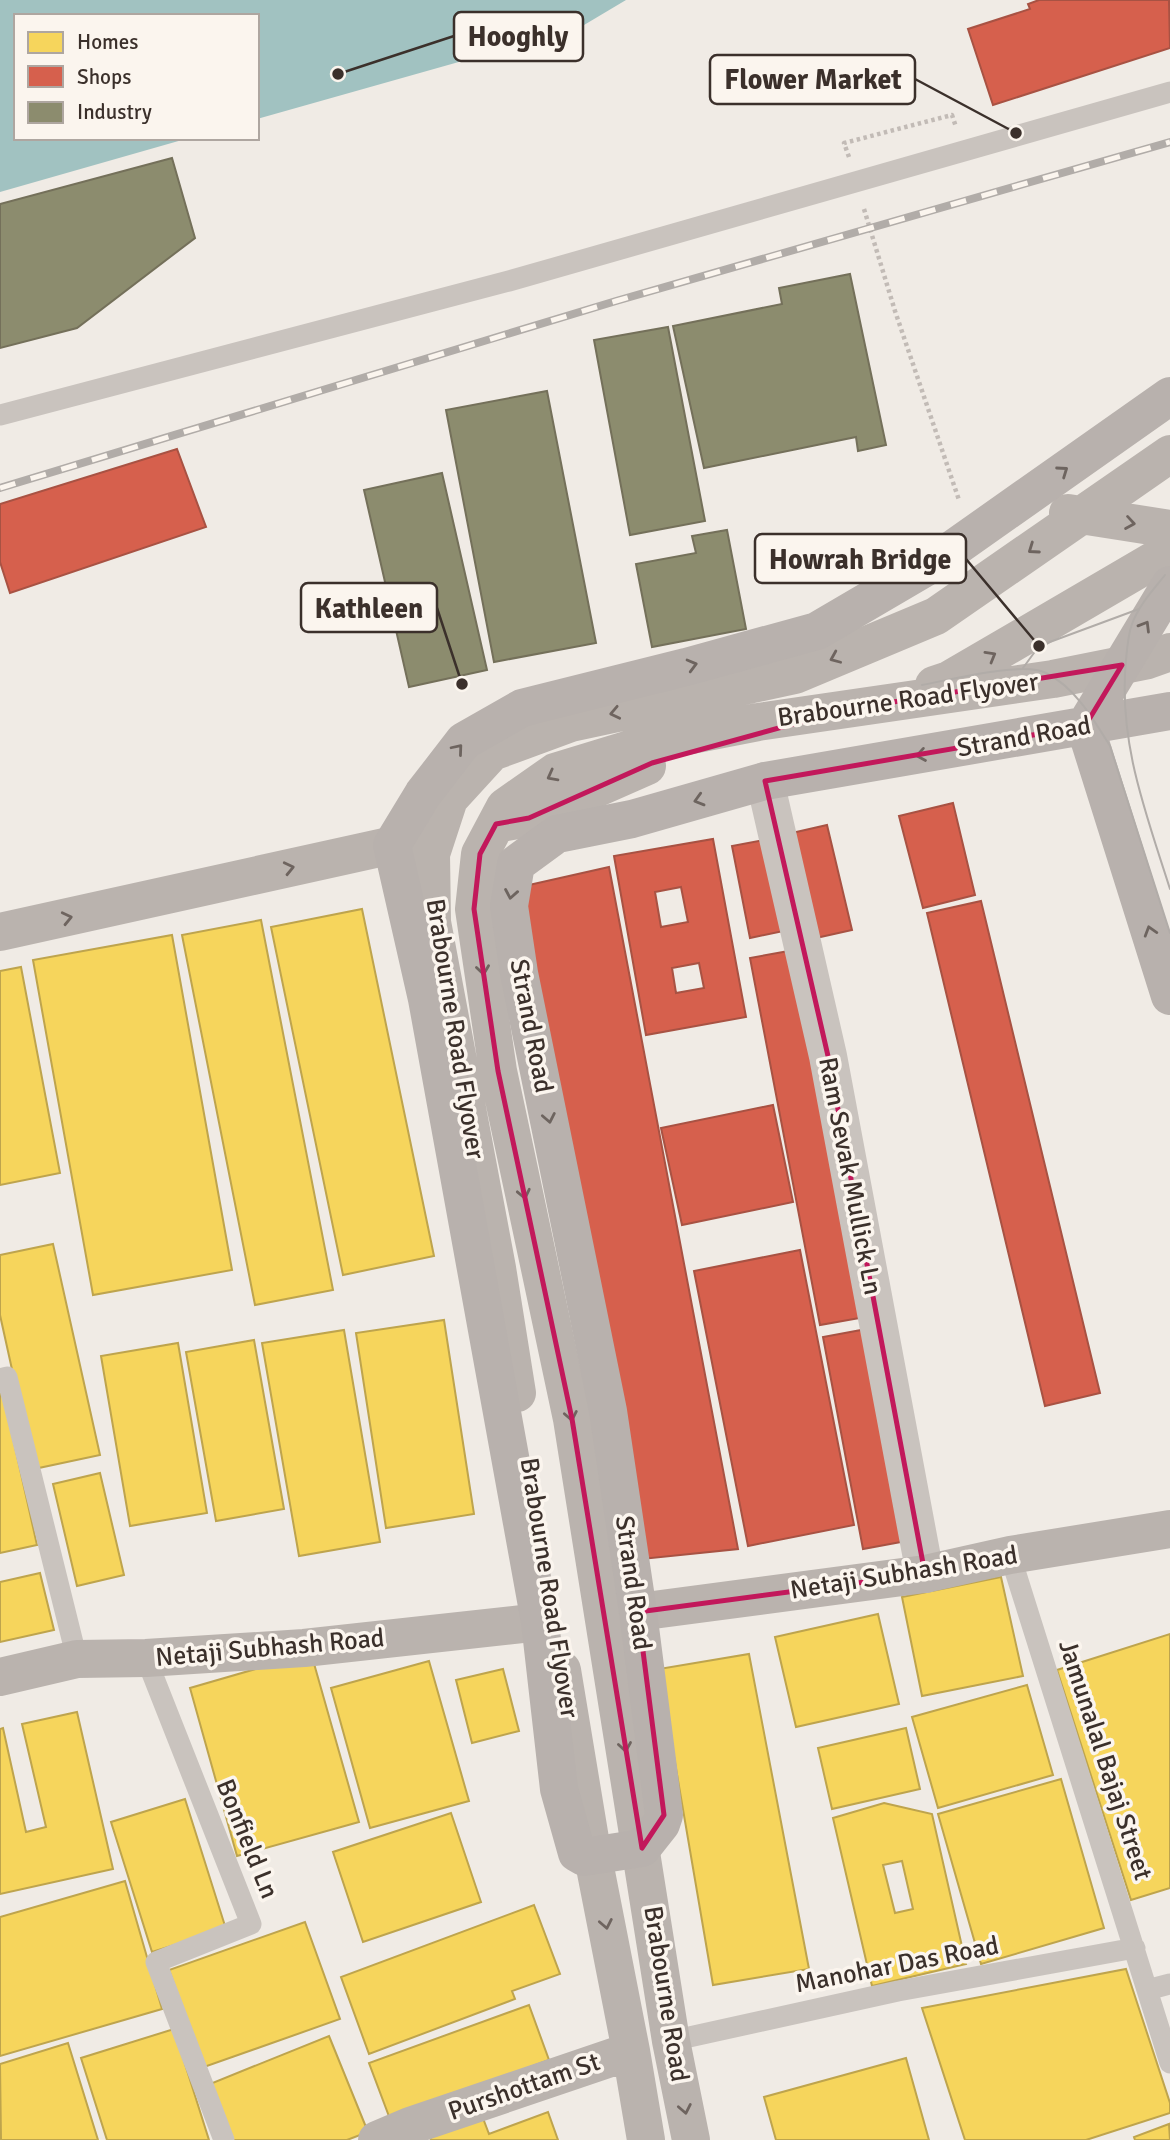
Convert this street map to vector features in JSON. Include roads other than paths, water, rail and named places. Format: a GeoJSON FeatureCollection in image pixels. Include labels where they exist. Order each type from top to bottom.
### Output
{"type":"FeatureCollection","features":[{"type":"Feature","properties":{"kind":"main road"},"geometry":{"type":"LineString","coordinates":[[642,1848],[593,1857],[584,1857],[577,1853],[559,1789],[540,1622],[427,999],[392,845],[423,794],[464,741],[522,708],[817,631],[933,563],[1170,396]]}},
{"type":"Feature","properties":{"kind":"main road","name":"Brabourne Road Flyover"},"geometry":{"type":"LineString","coordinates":[[593,1857],[497,1268],[432,922],[431,854],[449,799],[492,752],[571,723],[795,675],[936,616],[1170,454]]}},
{"type":"Feature","properties":{"kind":"main road"},"geometry":{"type":"LineString","coordinates":[[1014,505],[1170,529]]}},
{"type":"Feature","properties":{"kind":"main road"},"geometry":{"type":"LineString","coordinates":[[0,932],[392,845],[529,818],[652,763],[949,680],[1170,551]]}},
{"type":"Feature","properties":{"kind":"main road"},"geometry":{"type":"LineString","coordinates":[[1170,584],[1085,726],[1170,996]]}},
{"type":"Feature","properties":{"kind":"main road","name":"Brabourne Road Flyover"},"geometry":{"type":"LineString","coordinates":[[642,1848],[572,1419],[498,1071],[474,909],[480,855],[505,807],[555,772],[650,743],[758,722],[1053,679],[1148,660],[1170,652]]}},
{"type":"Feature","properties":{"kind":"main road","name":"Strand Road"},"geometry":{"type":"LineString","coordinates":[[642,1848],[661,1824],[664,1815],[638,1612],[608,1411],[519,973],[509,906],[516,864],[556,834],[632,819],[765,781],[1170,711]]}},
{"type":"Feature","properties":{"kind":"main road","name":"Netaji Subhash Road"},"geometry":{"type":"LineString","coordinates":[[638,1612],[925,1574],[1010,1555],[1170,1528]]}},
{"type":"Feature","properties":{"kind":"main road","name":"Netaji Subhash Road"},"geometry":{"type":"LineString","coordinates":[[0,1677],[77,1659],[146,1658],[304,1648],[540,1622]]}},
{"type":"Feature","properties":{"kind":"main road","name":"Brabourne Road"},"geometry":{"type":"LineString","coordinates":[[642,1848],[671,2041],[691,2140]]}},
{"type":"Feature","properties":{"kind":"main road","name":"Brabourne Road"},"geometry":{"type":"LineString","coordinates":[[593,1857],[646,2140]]}},
{"type":"Feature","properties":{"kind":"main road","name":"Purshottam St"},"geometry":{"type":"LineString","coordinates":[[401,2135],[631,2051]]}},
{"type":"Feature","properties":{"kind":"street","name":"Ram Sevak Mullick Ln"},"geometry":{"type":"LineString","coordinates":[[765,781],[828,1056],[925,1574]]}},
{"type":"Feature","properties":{"kind":"lane"},"geometry":{"type":"LineString","coordinates":[[0,415],[523,278],[1170,92]]}},
{"type":"Feature","properties":{"kind":"lane"},"geometry":{"type":"LineString","coordinates":[[0,1379],[7,1377],[77,1659]]}},
{"type":"Feature","properties":{"kind":"lane","name":"Jamunalal Bajaj Street"},"geometry":{"type":"LineString","coordinates":[[1010,1555],[1170,2063]]}},
{"type":"Feature","properties":{"kind":"lane","name":"Bonfield Ln"},"geometry":{"type":"LineString","coordinates":[[146,1658],[251,1924],[156,1962],[224,2140]]}},
{"type":"Feature","properties":{"kind":"lane","name":"Manohar Das Road"},"geometry":{"type":"LineString","coordinates":[[671,2041],[898,1991],[1135,1948]]}},
{"type":"Feature","properties":{"kind":"lane"},"geometry":{"type":"LineString","coordinates":[[1147,1990],[1170,1984]]}},
{"type":"Feature","properties":{"kind":"water"},"geometry":{"type":"Polygon","coordinates":[[[0,0],[626,0],[579,28],[259,118],[259,14],[14,14],[14,140],[182,140],[0,192],[0,0]]]}},
{"type":"Feature","properties":{"kind":"tram line"},"geometry":{"type":"LineString","coordinates":[[1165,575],[1142,604],[1132,624],[1127,647],[1125,690],[1126,720],[1136,777],[1170,889]]}},
{"type":"Feature","properties":{"kind":"tram line"},"geometry":{"type":"LineString","coordinates":[[1023,668],[1039,646],[1139,609]]}},
{"type":"Feature","properties":{"kind":"tram line"},"geometry":{"type":"LineString","coordinates":[[922,685],[1021,669],[1046,673],[1075,695],[1110,746],[1170,933]]}},
{"type":"Feature","properties":{"kind":"railway"},"geometry":{"type":"LineString","coordinates":[[0,488],[616,301],[1170,142]]}},
{"type":"Feature","properties":{"kind":"place","name":"Hooghly"},"geometry":{"type":"Point","coordinates":[338,74]}},
{"type":"Feature","properties":{"kind":"place","name":"Flower Market"},"geometry":{"type":"Point","coordinates":[1016,133]}},
{"type":"Feature","properties":{"kind":"place","name":"Howrah Bridge"},"geometry":{"type":"Point","coordinates":[1039,646]}},
{"type":"Feature","properties":{"kind":"place","name":"Kathleen"},"geometry":{"type":"Point","coordinates":[462,684]}}]}
